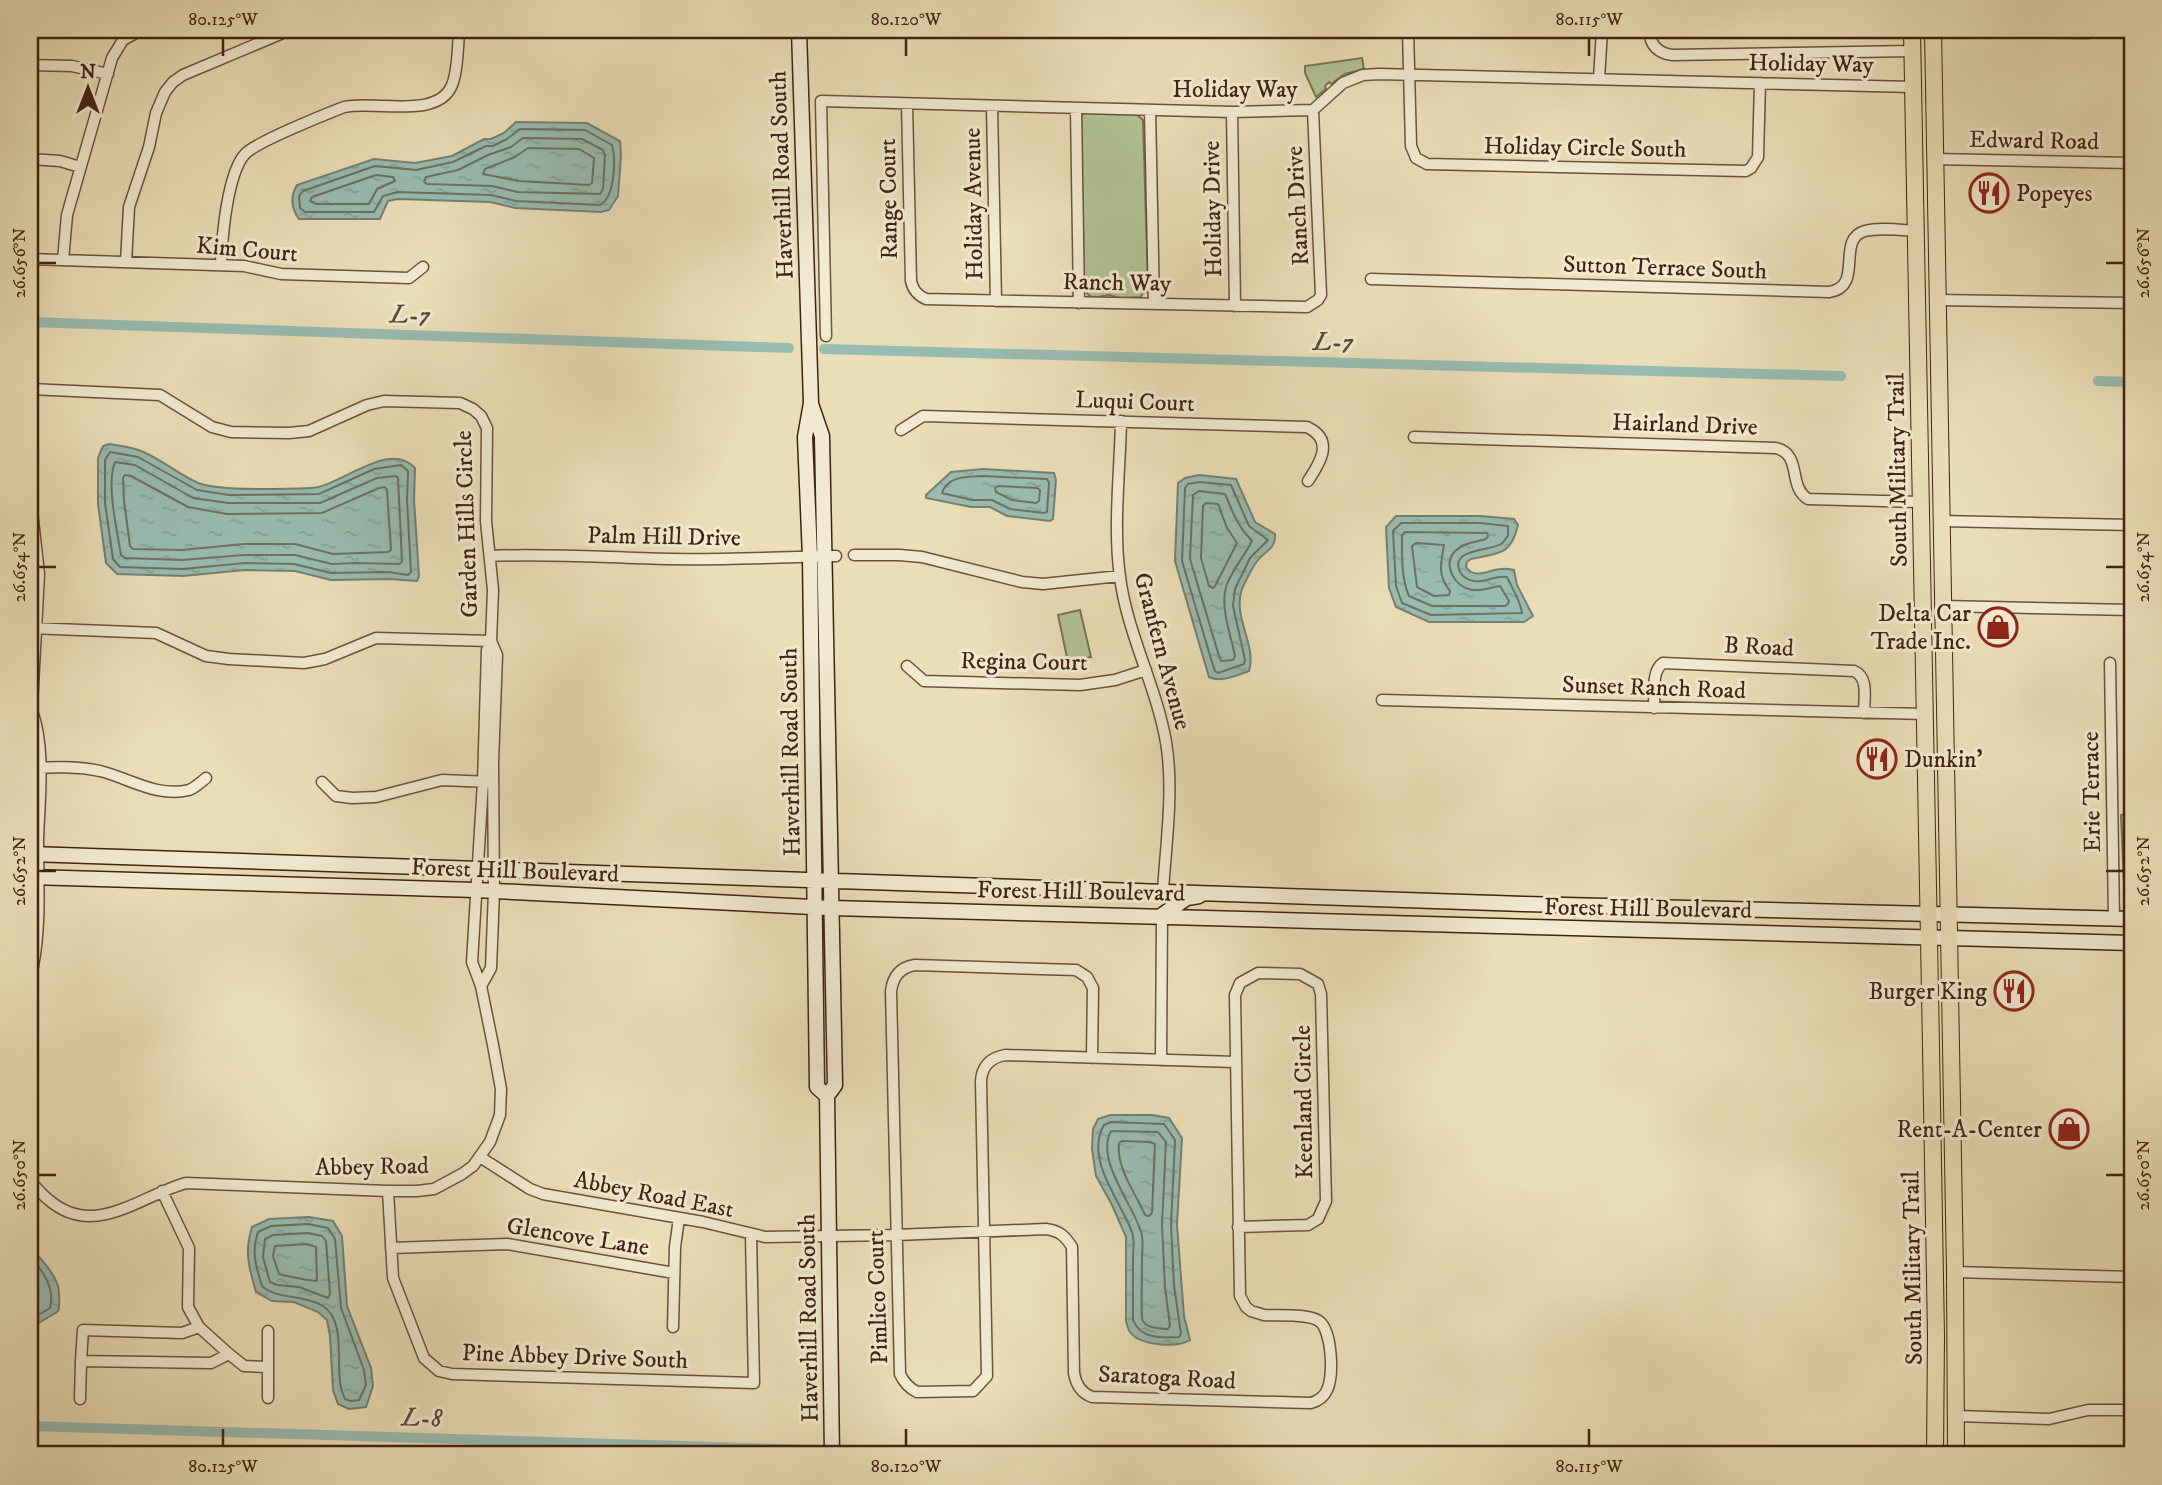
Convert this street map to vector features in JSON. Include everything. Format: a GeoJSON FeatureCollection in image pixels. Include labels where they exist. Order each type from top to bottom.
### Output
{"type":"FeatureCollection","features":[{"type":"Feature","properties":{"kind":"main road","name":"Haverhill Road South"},"geometry":{"type":"LineString","coordinates":[[799,30],[811,403],[822,436],[835,1085],[827,1096],[832,1455]]}},
{"type":"Feature","properties":{"kind":"main road","name":"South Military Trail"},"geometry":{"type":"LineString","coordinates":[[1912,30],[1934,1188],[1935,1455]]}},
{"type":"Feature","properties":{"kind":"main road","name":"South Military Trail"},"geometry":{"type":"LineString","coordinates":[[1933,30],[1956,1321],[1956,1454]]}},
{"type":"Feature","properties":{"kind":"main road"},"geometry":{"type":"LineString","coordinates":[[1913,91],[1920,120],[1922,147],[1927,155],[1934,159]]}},
{"type":"Feature","properties":{"kind":"main road"},"geometry":{"type":"LineString","coordinates":[[1915,159],[1926,171],[1927,233],[1936,246]]}},
{"type":"Feature","properties":{"kind":"main road"},"geometry":{"type":"LineString","coordinates":[[1917,296],[1926,306],[1927,385],[1931,393],[1939,398]]}},
{"type":"Feature","properties":{"kind":"main road"},"geometry":{"type":"LineString","coordinates":[[1920,502],[1927,507],[1931,518],[1933,563],[1942,599]]}},
{"type":"Feature","properties":{"kind":"main road","name":"Haverhill Road South"},"geometry":{"type":"LineString","coordinates":[[823,556],[814,881],[817,1087],[827,1096]]}},
{"type":"Feature","properties":{"kind":"main road","name":"Forest Hill Boulevard"},"geometry":{"type":"LineString","coordinates":[[34,854],[1505,904],[2132,919]]}},
{"type":"Feature","properties":{"kind":"main road","name":"Forest Hill Boulevard"},"geometry":{"type":"LineString","coordinates":[[35,877],[476,890],[832,908],[2132,943]]}},
{"type":"Feature","properties":{"kind":"main road"},"geometry":{"type":"LineString","coordinates":[[1109,914],[1148,903],[1163,891]]}},
{"type":"Feature","properties":{"kind":"main road"},"geometry":{"type":"LineString","coordinates":[[1161,915],[1187,898],[1214,893]]}},
{"type":"Feature","properties":{"kind":"main road"},"geometry":{"type":"LineString","coordinates":[[1442,925],[1474,902]]}},
{"type":"Feature","properties":{"kind":"main road"},"geometry":{"type":"LineString","coordinates":[[1476,926],[1505,904]]}},
{"type":"Feature","properties":{"kind":"main road"},"geometry":{"type":"LineString","coordinates":[[1647,930],[1678,908]]}},
{"type":"Feature","properties":{"kind":"main road"},"geometry":{"type":"LineString","coordinates":[[1934,1188],[1942,1211],[1944,1307],[1947,1317],[1956,1321]]}},
{"type":"Feature","properties":{"kind":"main road"},"geometry":{"type":"LineString","coordinates":[[1936,1336],[1945,1342],[1948,1438],[1956,1454]]}},
{"type":"Feature","properties":{"kind":"street"},"geometry":{"type":"LineString","coordinates":[[63,260],[67,215],[108,74],[118,46],[141,30]]}},
{"type":"Feature","properties":{"kind":"street"},"geometry":{"type":"LineString","coordinates":[[126,262],[129,207],[164,92],[183,75],[290,30]]}},
{"type":"Feature","properties":{"kind":"street"},"geometry":{"type":"LineString","coordinates":[[220,265],[226,209],[238,167],[249,150],[344,107],[421,106],[439,100],[448,92],[454,80],[459,30]]}},
{"type":"Feature","properties":{"kind":"street","name":"Holiday Circle South"},"geometry":{"type":"LineString","coordinates":[[1408,30],[1413,152],[1416,158],[1426,164],[1740,172],[1751,168],[1758,157],[1760,83]]}},
{"type":"Feature","properties":{"kind":"street"},"geometry":{"type":"LineString","coordinates":[[1599,79],[1602,30]]}},
{"type":"Feature","properties":{"kind":"street"},"geometry":{"type":"LineString","coordinates":[[1649,30],[1653,46],[1672,55],[1913,51]]}},
{"type":"Feature","properties":{"kind":"street"},"geometry":{"type":"LineString","coordinates":[[1933,30],[2088,33],[2091,30]]}},
{"type":"Feature","properties":{"kind":"street"},"geometry":{"type":"LineString","coordinates":[[30,65],[72,66],[108,74]]}},
{"type":"Feature","properties":{"kind":"street","name":"Holiday Way"},"geometry":{"type":"LineString","coordinates":[[826,336],[821,101],[1232,112],[1313,110],[1338,87],[1370,74],[1760,83],[1913,91]]}},
{"type":"Feature","properties":{"kind":"street","name":"Range Court"},"geometry":{"type":"LineString","coordinates":[[907,104],[911,281],[915,292]]}},
{"type":"Feature","properties":{"kind":"street","name":"Holiday Avenue"},"geometry":{"type":"LineString","coordinates":[[992,107],[996,301]]}},
{"type":"Feature","properties":{"kind":"street"},"geometry":{"type":"LineString","coordinates":[[1076,108],[1079,303]]}},
{"type":"Feature","properties":{"kind":"street"},"geometry":{"type":"LineString","coordinates":[[1150,110],[1154,304]]}},
{"type":"Feature","properties":{"kind":"street","name":"Ranch Drive"},"geometry":{"type":"LineString","coordinates":[[1313,110],[1322,288],[1318,300]]}},
{"type":"Feature","properties":{"kind":"street","name":"Holiday Drive"},"geometry":{"type":"LineString","coordinates":[[1232,112],[1235,306]]}},
{"type":"Feature","properties":{"kind":"street"},"geometry":{"type":"LineString","coordinates":[[30,159],[80,167]]}},
{"type":"Feature","properties":{"kind":"street","name":"Edward Road"},"geometry":{"type":"LineString","coordinates":[[1934,159],[2132,163]]}},
{"type":"Feature","properties":{"kind":"street","name":"Sutton Terrace South"},"geometry":{"type":"LineString","coordinates":[[1371,279],[1829,292],[1841,288],[1845,283],[1853,240],[1861,232],[1916,231]]}},
{"type":"Feature","properties":{"kind":"street","name":"Kim Court"},"geometry":{"type":"LineString","coordinates":[[30,259],[244,266],[281,274],[409,278],[423,267]]}},
{"type":"Feature","properties":{"kind":"street","name":"Ranch Way"},"geometry":{"type":"LineString","coordinates":[[915,292],[926,299],[1079,303],[1307,307],[1318,300]]}},
{"type":"Feature","properties":{"kind":"street"},"geometry":{"type":"LineString","coordinates":[[1937,300],[2132,303]]}},
{"type":"Feature","properties":{"kind":"street","name":"Garden Hills Circle"},"geometry":{"type":"LineString","coordinates":[[30,389],[160,395],[212,427],[231,432],[309,431],[376,402],[460,403],[481,416],[487,428],[486,512],[493,590],[491,641],[487,650],[488,782],[494,892]]}},
{"type":"Feature","properties":{"kind":"street","name":"Luqui Court"},"geometry":{"type":"LineString","coordinates":[[901,430],[923,416],[1307,427],[1313,430],[1321,441],[1322,460],[1308,481]]}},
{"type":"Feature","properties":{"kind":"street","name":"Granfern Avenue"},"geometry":{"type":"LineString","coordinates":[[1121,421],[1118,544],[1120,576],[1161,721],[1168,765],[1168,824],[1163,891]]}},
{"type":"Feature","properties":{"kind":"street","name":"Hairland Drive"},"geometry":{"type":"LineString","coordinates":[[1414,437],[1776,448],[1788,453],[1798,491],[1808,499],[1920,502]]}},
{"type":"Feature","properties":{"kind":"street"},"geometry":{"type":"LineString","coordinates":[[30,493],[38,559],[30,742]]}},
{"type":"Feature","properties":{"kind":"street"},"geometry":{"type":"LineString","coordinates":[[1941,521],[2132,525]]}},
{"type":"Feature","properties":{"kind":"street","name":"Palm Hill Drive"},"geometry":{"type":"LineString","coordinates":[[490,556],[531,554],[731,560],[823,556]]}},
{"type":"Feature","properties":{"kind":"street"},"geometry":{"type":"LineString","coordinates":[[854,555],[922,557],[1022,582],[1044,584],[1120,576]]}},
{"type":"Feature","properties":{"kind":"street"},"geometry":{"type":"LineString","coordinates":[[1942,599],[2132,610]]}},
{"type":"Feature","properties":{"kind":"street"},"geometry":{"type":"LineString","coordinates":[[33,628],[156,633],[206,656],[304,663],[325,659],[376,638],[491,641]]}},
{"type":"Feature","properties":{"kind":"street","name":"B Road"},"geometry":{"type":"LineString","coordinates":[[1654,708],[1656,672],[1658,666],[1663,663],[1854,671],[1860,673],[1864,679],[1864,713]]}},
{"type":"Feature","properties":{"kind":"street","name":"Erie Terrace"},"geometry":{"type":"LineString","coordinates":[[2110,663],[2114,919]]}},
{"type":"Feature","properties":{"kind":"street","name":"Regina Court"},"geometry":{"type":"LineString","coordinates":[[907,666],[924,681],[1080,685],[1108,681],[1146,670]]}},
{"type":"Feature","properties":{"kind":"street","name":"Sunset Ranch Road"},"geometry":{"type":"LineString","coordinates":[[1382,700],[1925,714]]}},
{"type":"Feature","properties":{"kind":"street"},"geometry":{"type":"LineString","coordinates":[[30,968],[33,966],[37,947],[34,854],[37,726],[32,712]]}},
{"type":"Feature","properties":{"kind":"street"},"geometry":{"type":"LineString","coordinates":[[35,768],[81,768],[168,792],[191,789],[206,778]]}},
{"type":"Feature","properties":{"kind":"street"},"geometry":{"type":"LineString","coordinates":[[322,782],[336,796],[352,798],[376,797],[432,781],[488,782]]}},
{"type":"Feature","properties":{"kind":"street","name":"Garden Hills Circle"},"geometry":{"type":"LineString","coordinates":[[476,890],[488,782]]}},
{"type":"Feature","properties":{"kind":"street","name":"Abbey Road"},"geometry":{"type":"LineString","coordinates":[[30,1181],[50,1201],[64,1210],[94,1217],[113,1213],[186,1183],[417,1191],[434,1189],[462,1174],[480,1157],[497,1128],[502,1102],[481,986],[472,962],[476,890]]}},
{"type":"Feature","properties":{"kind":"street","name":"Abbey Road"},"geometry":{"type":"LineString","coordinates":[[481,986],[491,968],[494,892]]}},
{"type":"Feature","properties":{"kind":"street"},"geometry":{"type":"LineString","coordinates":[[1161,915],[1161,1060]]}},
{"type":"Feature","properties":{"kind":"street","name":"Pimlico Court"},"geometry":{"type":"LineString","coordinates":[[1092,1058],[1094,994],[1090,982],[1082,973],[1069,969],[915,965],[903,969],[894,978],[891,990],[900,1374],[902,1380],[917,1392],[973,1391],[986,1376],[981,1081],[984,1068],[992,1059],[1004,1055],[1092,1058],[1235,1062]]}},
{"type":"Feature","properties":{"kind":"street","name":"Keenland Circle"},"geometry":{"type":"LineString","coordinates":[[1235,1062],[1235,995],[1240,983],[1258,973],[1300,974],[1318,985],[1321,994],[1326,1201],[1318,1219],[1308,1225],[1238,1227]]}},
{"type":"Feature","properties":{"kind":"street"},"geometry":{"type":"LineString","coordinates":[[1235,1062],[1238,1227]]}},
{"type":"Feature","properties":{"kind":"street","name":"Abbey Road East"},"geometry":{"type":"LineString","coordinates":[[480,1157],[530,1189],[543,1194],[679,1218],[751,1235],[830,1236]]}},
{"type":"Feature","properties":{"kind":"street"},"geometry":{"type":"LineString","coordinates":[[162,1191],[189,1248],[188,1307],[199,1327],[244,1366],[268,1367]]}},
{"type":"Feature","properties":{"kind":"street","name":"Pine Abbey Drive South"},"geometry":{"type":"LineString","coordinates":[[388,1191],[393,1278],[421,1353],[439,1371],[452,1374],[754,1383],[751,1235]]}},
{"type":"Feature","properties":{"kind":"street","name":"Glencove Lane"},"geometry":{"type":"LineString","coordinates":[[673,1327],[675,1247],[679,1218]]}},
{"type":"Feature","properties":{"kind":"street","name":"Saratoga Road"},"geometry":{"type":"LineString","coordinates":[[830,1236],[1046,1229],[1057,1231],[1066,1237],[1072,1247],[1075,1380],[1077,1386],[1087,1395],[1304,1404],[1317,1401],[1326,1392],[1330,1381],[1326,1328],[1311,1317],[1264,1315],[1246,1307],[1240,1296],[1238,1227]]}},
{"type":"Feature","properties":{"kind":"street","name":"Glencove Lane"},"geometry":{"type":"LineString","coordinates":[[391,1248],[508,1244],[674,1273]]}},
{"type":"Feature","properties":{"kind":"street"},"geometry":{"type":"LineString","coordinates":[[1955,1272],[2132,1277]]}},
{"type":"Feature","properties":{"kind":"street"},"geometry":{"type":"LineString","coordinates":[[80,1399],[83,1331],[182,1333],[199,1327]]}},
{"type":"Feature","properties":{"kind":"street"},"geometry":{"type":"LineString","coordinates":[[268,1331],[268,1398]]}},
{"type":"Feature","properties":{"kind":"street"},"geometry":{"type":"LineString","coordinates":[[81,1361],[211,1363],[229,1354]]}},
{"type":"Feature","properties":{"kind":"street"},"geometry":{"type":"LineString","coordinates":[[1957,1416],[2049,1419],[2088,1410],[2132,1410]]}},
{"type":"Feature","properties":{"kind":"green space"},"geometry":{"type":"Polygon","coordinates":[[[1362,58],[1364,69],[1345,74],[1331,84],[1329,82],[1325,86],[1326,89],[1316,97],[1305,73],[1305,66],[1362,58]]]}},
{"type":"Feature","properties":{"kind":"green space"},"geometry":{"type":"Polygon","coordinates":[[[1086,112],[1135,113],[1143,120],[1148,287],[1141,297],[1092,297],[1084,289],[1081,116],[1086,112]]]}},
{"type":"Feature","properties":{"kind":"green space"},"geometry":{"type":"Polygon","coordinates":[[[1080,610],[1091,657],[1068,662],[1058,615],[1080,610]]]}},
{"type":"Feature","properties":{"kind":"green space"},"geometry":{"type":"Polygon","coordinates":[[[2132,812],[2132,906],[2125,906],[2121,815],[2132,812]]]}},
{"type":"Feature","properties":{"kind":"water"},"geometry":{"type":"Polygon","coordinates":[[[516,122],[587,123],[620,141],[618,196],[609,210],[601,212],[515,208],[490,202],[398,199],[388,201],[380,219],[299,219],[294,211],[292,198],[297,185],[374,159],[415,163],[452,156],[484,139],[504,133],[516,122]]]}},
{"type":"Feature","properties":{"kind":"water"},"geometry":{"type":"Polygon","coordinates":[[[109,444],[141,451],[198,483],[236,488],[323,486],[378,461],[404,460],[415,468],[417,581],[331,580],[295,571],[245,570],[183,576],[117,574],[106,563],[98,504],[98,458],[103,446],[109,444]]]}},
{"type":"Feature","properties":{"kind":"water"},"geometry":{"type":"Polygon","coordinates":[[[983,469],[1054,473],[1056,480],[1053,519],[1050,521],[1007,516],[990,507],[971,507],[926,498],[951,472],[983,469]]]}},
{"type":"Feature","properties":{"kind":"water"},"geometry":{"type":"Polygon","coordinates":[[[1199,475],[1236,479],[1255,522],[1275,534],[1272,546],[1249,574],[1240,599],[1250,651],[1249,671],[1224,679],[1209,677],[1175,561],[1178,483],[1185,478],[1199,475]]]}},
{"type":"Feature","properties":{"kind":"water"},"geometry":{"type":"Polygon","coordinates":[[[1396,516],[1480,516],[1514,519],[1518,525],[1512,543],[1507,548],[1496,554],[1471,559],[1466,567],[1478,574],[1503,569],[1514,570],[1517,585],[1533,616],[1524,622],[1429,622],[1396,607],[1389,588],[1386,527],[1396,516]]]}},
{"type":"Feature","properties":{"kind":"water"},"geometry":{"type":"Polygon","coordinates":[[[1110,1115],[1152,1115],[1169,1118],[1182,1138],[1177,1225],[1184,1316],[1190,1340],[1184,1343],[1168,1345],[1142,1340],[1130,1332],[1126,1321],[1126,1237],[1096,1176],[1092,1149],[1093,1129],[1098,1119],[1110,1115]]]}},
{"type":"Feature","properties":{"kind":"water"},"geometry":{"type":"Polygon","coordinates":[[[309,1217],[333,1221],[342,1236],[347,1306],[371,1368],[373,1386],[366,1407],[349,1409],[338,1404],[333,1390],[327,1320],[318,1312],[294,1302],[272,1301],[256,1292],[248,1252],[252,1227],[269,1219],[309,1217]]]}},
{"type":"Feature","properties":{"kind":"water"},"geometry":{"type":"Polygon","coordinates":[[[30,1251],[38,1256],[50,1271],[58,1286],[59,1309],[30,1328],[30,1251]]]}},
{"type":"Feature","properties":{"kind":"waterway","name":"L-7"},"geometry":{"type":"LineString","coordinates":[[30,322],[789,348]]}},
{"type":"Feature","properties":{"kind":"waterway","name":"L-7"},"geometry":{"type":"LineString","coordinates":[[824,349],[1841,376]]}},
{"type":"Feature","properties":{"kind":"waterway","name":"L-7"},"geometry":{"type":"LineString","coordinates":[[2098,381],[2132,382]]}},
{"type":"Feature","properties":{"kind":"waterway","name":"L-8"},"geometry":{"type":"LineString","coordinates":[[30,1426],[813,1450]]}},
{"type":"Feature","properties":{"kind":"waterway","name":"L-8"},"geometry":{"type":"LineString","coordinates":[[857,1453],[942,1455]]}},
{"type":"Feature","properties":{"kind":"place","name":"Popeyes"},"geometry":{"type":"Point","coordinates":[1989,193]}},
{"type":"Feature","properties":{"kind":"place","name":"Delta Car Trade Inc."},"geometry":{"type":"Point","coordinates":[1998,627]}},
{"type":"Feature","properties":{"kind":"place","name":"Dunkin'"},"geometry":{"type":"Point","coordinates":[1877,759]}},
{"type":"Feature","properties":{"kind":"place","name":"Burger King"},"geometry":{"type":"Point","coordinates":[2014,991]}},
{"type":"Feature","properties":{"kind":"place","name":"Rent-A-Center"},"geometry":{"type":"Point","coordinates":[2069,1129]}}]}
